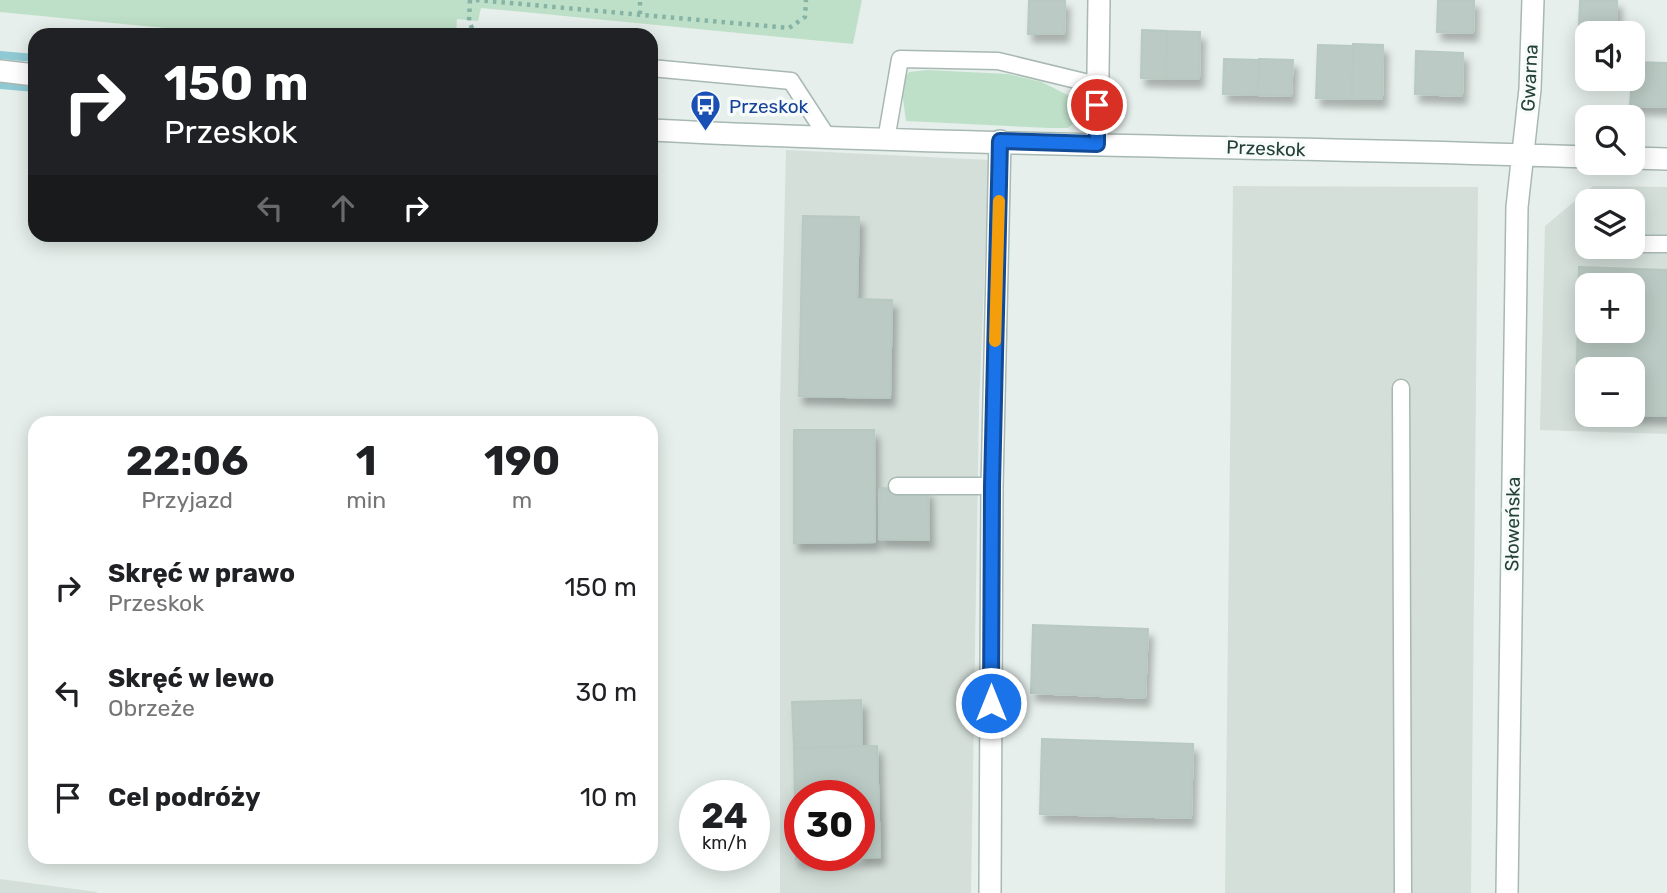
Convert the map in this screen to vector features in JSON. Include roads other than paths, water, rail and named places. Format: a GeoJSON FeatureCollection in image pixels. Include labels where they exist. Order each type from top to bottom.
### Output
{"type":"FeatureCollection","features":[{"type":"Feature","properties":{"kind":"street"},"geometry":{"type":"LineString","coordinates":[[1097,144],[1099,0]]}},
{"type":"Feature","properties":{"kind":"street","name":"Gwarna"},"geometry":{"type":"LineString","coordinates":[[1523,155],[1530,89],[1533,0]]}},
{"type":"Feature","properties":{"kind":"street"},"geometry":{"type":"LineString","coordinates":[[0,71],[28,74]]}},
{"type":"Feature","properties":{"kind":"street","name":"Przeskok"},"geometry":{"type":"LineString","coordinates":[[658,130],[886,140],[1575,157]]}},
{"type":"Feature","properties":{"kind":"street"},"geometry":{"type":"LineString","coordinates":[[990,893],[992,486],[1000,141]]}},
{"type":"Feature","properties":{"kind":"street","name":"Słoweńska"},"geometry":{"type":"LineString","coordinates":[[1507,893],[1517,206],[1523,155]]}},
{"type":"Feature","properties":{"kind":"street"},"geometry":{"type":"LineString","coordinates":[[1645,159],[1667,159]]}},
{"type":"Feature","properties":{"kind":"lane"},"geometry":{"type":"LineString","coordinates":[[886,140],[900,59],[998,61],[1097,85]]}},
{"type":"Feature","properties":{"kind":"lane"},"geometry":{"type":"LineString","coordinates":[[658,69],[791,81],[828,138]]}},
{"type":"Feature","properties":{"kind":"lane"},"geometry":{"type":"LineString","coordinates":[[1645,244],[1667,244]]}},
{"type":"Feature","properties":{"kind":"lane"},"geometry":{"type":"LineString","coordinates":[[1401,388],[1403,893]]}},
{"type":"Feature","properties":{"kind":"lane"},"geometry":{"type":"LineString","coordinates":[[897,486],[992,486]]}},
{"type":"Feature","properties":{"kind":"waterway"},"geometry":{"type":"LineString","coordinates":[[0,55],[28,57]]}},
{"type":"Feature","properties":{"kind":"waterway"},"geometry":{"type":"LineString","coordinates":[[0,85],[28,87]]}},
{"type":"Feature","properties":{"kind":"place","name":"Przeskok"},"geometry":{"type":"Point","coordinates":[706,133]}}]}
